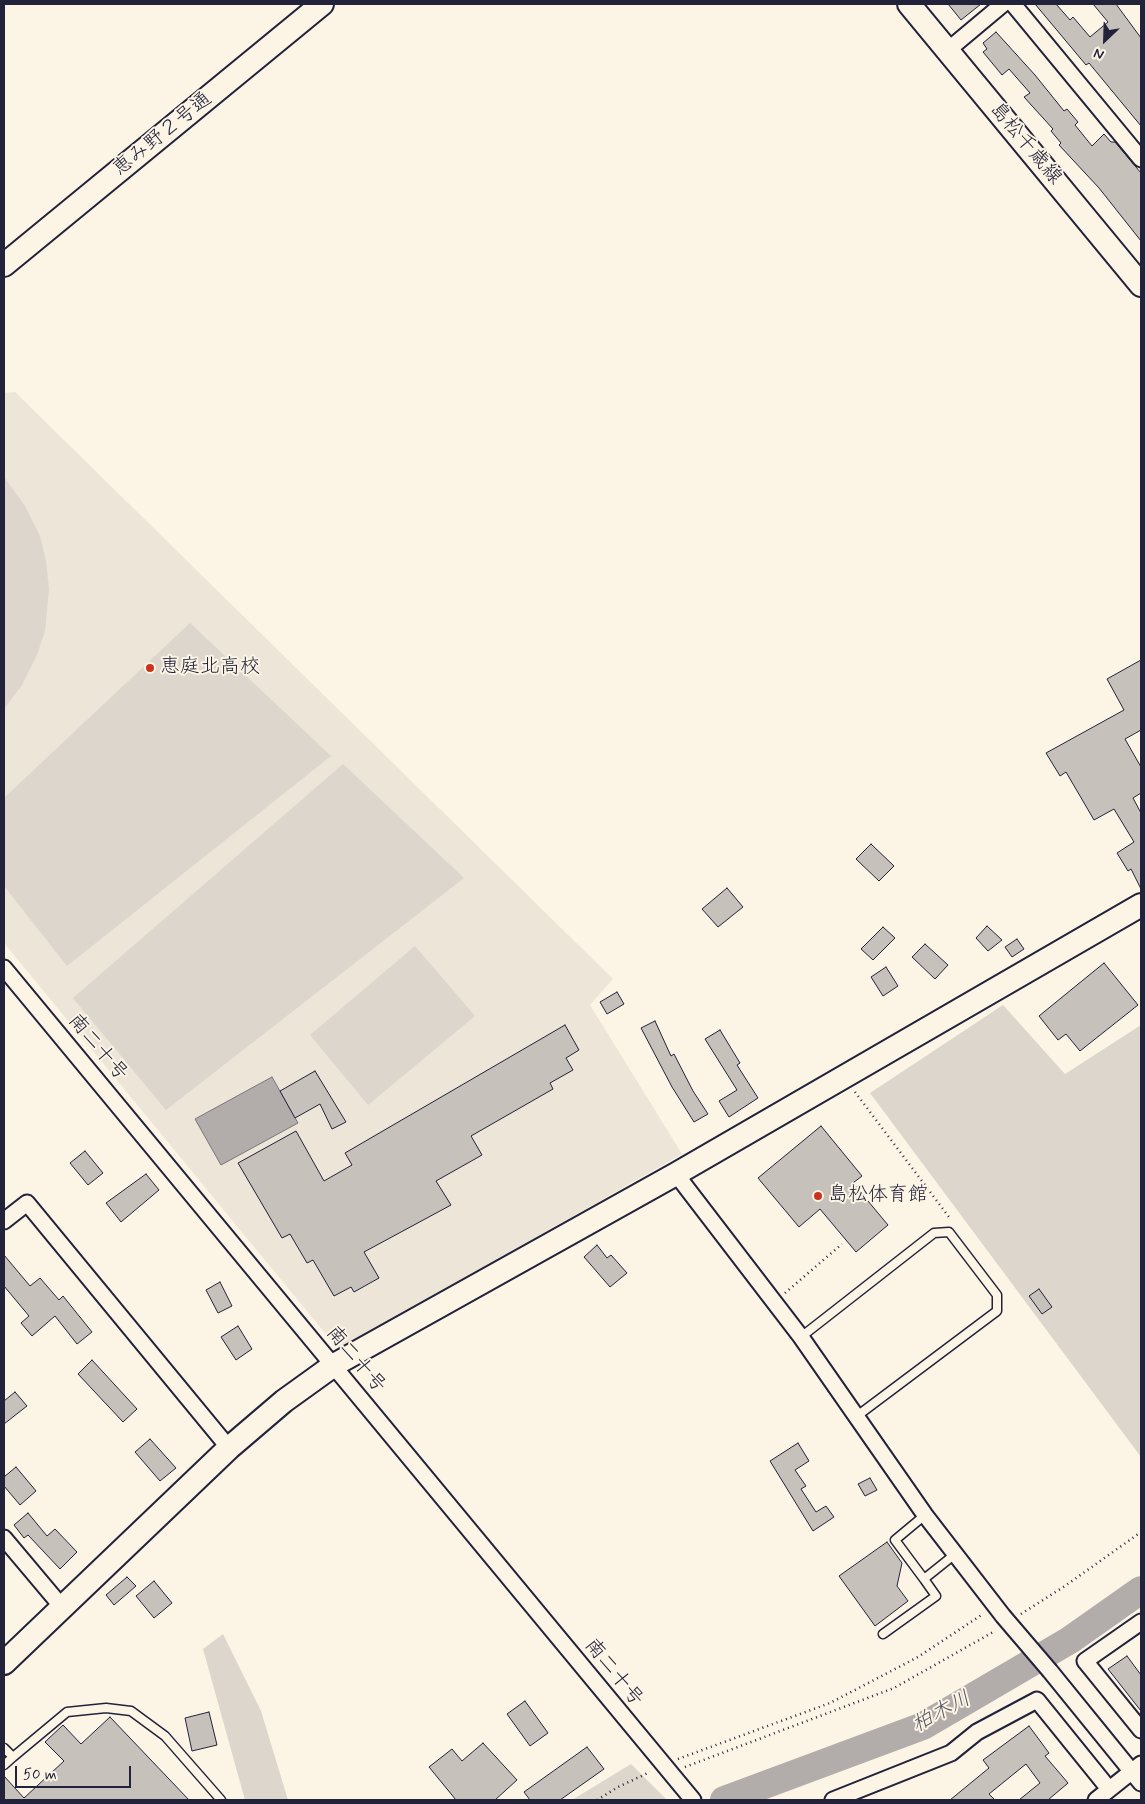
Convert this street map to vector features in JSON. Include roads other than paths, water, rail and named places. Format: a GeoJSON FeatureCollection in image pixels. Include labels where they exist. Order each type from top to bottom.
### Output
{"type":"FeatureCollection","features":[{"type":"Feature","properties":{"kind":"street","name":"恵み野２号通"},"geometry":{"type":"LineString","coordinates":[[4,265],[322,4]]}},
{"type":"Feature","properties":{"kind":"street","name":"島松千歳線"},"geometry":{"type":"LineString","coordinates":[[909,4],[1141,284]]}},
{"type":"Feature","properties":{"kind":"street"},"geometry":{"type":"LineString","coordinates":[[948,50],[1003,4]]}},
{"type":"Feature","properties":{"kind":"street"},"geometry":{"type":"LineString","coordinates":[[1013,4],[1141,159]]}},
{"type":"Feature","properties":{"kind":"street"},"geometry":{"type":"LineString","coordinates":[[4,1663],[229,1448],[284,1400],[334,1365],[676,1174],[1141,905]]}},
{"type":"Feature","properties":{"kind":"street","name":"南二十号"},"geometry":{"type":"LineString","coordinates":[[4,968],[693,1800]]}},
{"type":"Feature","properties":{"kind":"street"},"geometry":{"type":"LineString","coordinates":[[676,1174],[801,1337],[954,1555],[1050,1671],[1136,1768],[1141,1784]]}},
{"type":"Feature","properties":{"kind":"street"},"geometry":{"type":"LineString","coordinates":[[4,1222],[26,1203],[229,1448]]}},
{"type":"Feature","properties":{"kind":"street"},"geometry":{"type":"LineString","coordinates":[[4,1538],[62,1607]]}},
{"type":"Feature","properties":{"kind":"street"},"geometry":{"type":"LineString","coordinates":[[1141,1622],[1085,1661],[1141,1730]]}},
{"type":"Feature","properties":{"kind":"street"},"geometry":{"type":"LineString","coordinates":[[841,1799],[951,1753],[977,1732],[1037,1700],[1109,1790]]}},
{"type":"Feature","properties":{"kind":"street"},"geometry":{"type":"LineString","coordinates":[[1096,1800],[1136,1768]]}},
{"type":"Feature","properties":{"kind":"lane"},"geometry":{"type":"LineString","coordinates":[[801,1337],[934,1234],[949,1232],[997,1296],[997,1311],[857,1416]]}},
{"type":"Feature","properties":{"kind":"lane"},"geometry":{"type":"LineString","coordinates":[[883,1634],[936,1596],[895,1540],[925,1515]]}},
{"type":"Feature","properties":{"kind":"lane"},"geometry":{"type":"LineString","coordinates":[[924,1578],[954,1555]]}},
{"type":"Feature","properties":{"kind":"lane"},"geometry":{"type":"LineString","coordinates":[[4,1765],[67,1712],[106,1708],[131,1711],[165,1736],[221,1800]]}},
{"type":"Feature","properties":{"kind":"lane"},"geometry":{"type":"LineString","coordinates":[[4,1748],[12,1757]]}},
{"type":"Feature","properties":{"kind":"waterway","name":"柏木川"},"geometry":{"type":"LineString","coordinates":[[724,1800],[923,1726],[1070,1640],[1141,1590]]}},
{"type":"Feature","properties":{"kind":"place","name":"恵庭北高校"},"geometry":{"type":"Point","coordinates":[150,668]}},
{"type":"Feature","properties":{"kind":"place","name":"島松体育館"},"geometry":{"type":"Point","coordinates":[818,1196]}}]}
